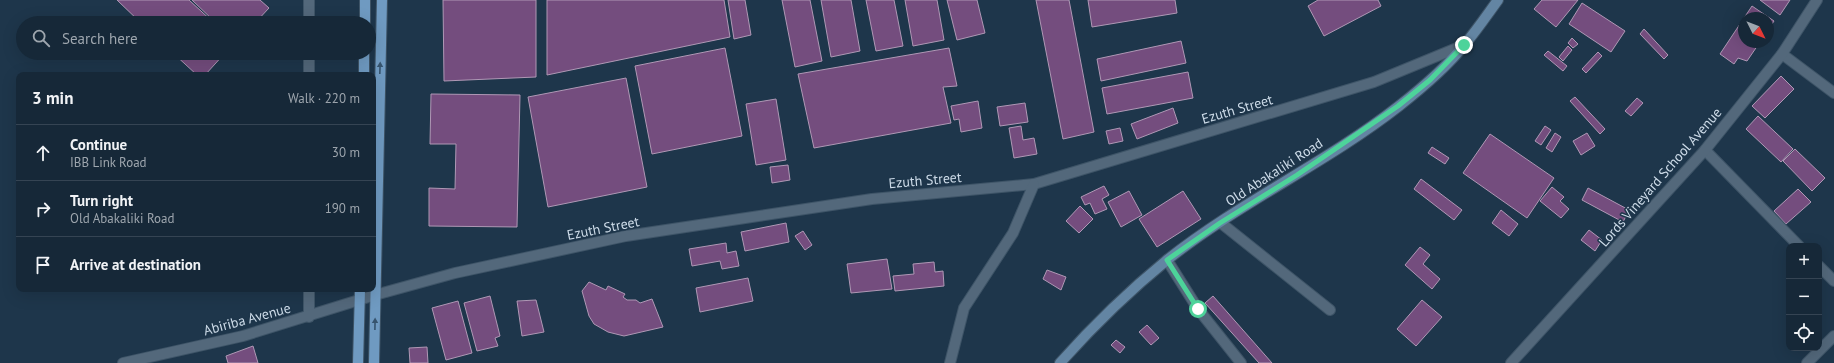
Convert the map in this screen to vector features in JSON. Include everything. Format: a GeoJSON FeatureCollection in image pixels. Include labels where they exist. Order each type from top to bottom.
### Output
{"type":"FeatureCollection","features":[{"type":"Feature","properties":{"kind":"main road"},"geometry":{"type":"LineString","coordinates":[[365,0],[365,16]]}},
{"type":"Feature","properties":{"kind":"main road"},"geometry":{"type":"LineString","coordinates":[[376,253],[382,0]]}},
{"type":"Feature","properties":{"kind":"main road","name":"Old Abakaliki Road"},"geometry":{"type":"LineString","coordinates":[[1060,363],[1092,327],[1167,260],[1220,223],[1297,175],[1398,106],[1430,80],[1464,45],[1498,0]]}},
{"type":"Feature","properties":{"kind":"main road"},"geometry":{"type":"LineString","coordinates":[[364,60],[364,72]]}},
{"type":"Feature","properties":{"kind":"main road"},"geometry":{"type":"LineString","coordinates":[[358,363],[360,292]]}},
{"type":"Feature","properties":{"kind":"main road"},"geometry":{"type":"LineString","coordinates":[[374,363],[375,292]]}},
{"type":"Feature","properties":{"kind":"street"},"geometry":{"type":"LineString","coordinates":[[309,0],[309,16]]}},
{"type":"Feature","properties":{"kind":"street","name":"Lords Vineyard School Avenue"},"geometry":{"type":"LineString","coordinates":[[1511,363],[1705,150],[1782,54],[1817,0]]}},
{"type":"Feature","properties":{"kind":"street","name":"Ezuth Street"},"geometry":{"type":"LineString","coordinates":[[375,295],[455,273],[626,236],[872,200],[1034,184],[1374,82],[1464,45]]}},
{"type":"Feature","properties":{"kind":"street"},"geometry":{"type":"LineString","coordinates":[[1782,54],[1834,93]]}},
{"type":"Feature","properties":{"kind":"street"},"geometry":{"type":"LineString","coordinates":[[309,60],[309,72]]}},
{"type":"Feature","properties":{"kind":"street"},"geometry":{"type":"LineString","coordinates":[[1705,150],[1796,243]]}},
{"type":"Feature","properties":{"kind":"street"},"geometry":{"type":"LineString","coordinates":[[950,363],[964,308],[1013,233],[1034,184]]}},
{"type":"Feature","properties":{"kind":"street"},"geometry":{"type":"LineString","coordinates":[[1220,223],[1330,310]]}},
{"type":"Feature","properties":{"kind":"street"},"geometry":{"type":"LineString","coordinates":[[1167,260],[1198,309],[1241,363]]}},
{"type":"Feature","properties":{"kind":"street"},"geometry":{"type":"LineString","coordinates":[[1822,269],[1834,281]]}},
{"type":"Feature","properties":{"kind":"street"},"geometry":{"type":"LineString","coordinates":[[309,292],[309,317]]}},
{"type":"Feature","properties":{"kind":"street","name":"Abiriba Avenue"},"geometry":{"type":"LineString","coordinates":[[123,363],[243,336],[309,317],[375,295]]}},
{"type":"Feature","properties":{"kind":"street"},"geometry":{"type":"LineString","coordinates":[[1807,363],[1834,336]]}},
{"type":"Feature","properties":{"kind":"building"},"geometry":{"type":"Polygon","coordinates":[[[117,0],[189,0],[206,16],[134,16],[117,0]]]}},
{"type":"Feature","properties":{"kind":"building"},"geometry":{"type":"Polygon","coordinates":[[[192,0],[260,0],[269,8],[262,16],[209,16],[192,0]]]}},
{"type":"Feature","properties":{"kind":"building"},"geometry":{"type":"Polygon","coordinates":[[[443,0],[536,0],[536,77],[444,81],[443,0]]]}},
{"type":"Feature","properties":{"kind":"building"},"geometry":{"type":"Polygon","coordinates":[[[547,0],[724,0],[730,37],[547,75],[547,0]]]}},
{"type":"Feature","properties":{"kind":"building"},"geometry":{"type":"Polygon","coordinates":[[[728,0],[745,0],[751,35],[734,39],[728,0]]]}},
{"type":"Feature","properties":{"kind":"building"},"geometry":{"type":"Polygon","coordinates":[[[782,0],[810,0],[822,61],[795,67],[782,0]]]}},
{"type":"Feature","properties":{"kind":"building"},"geometry":{"type":"Polygon","coordinates":[[[821,0],[851,0],[860,51],[831,57],[821,0]]]}},
{"type":"Feature","properties":{"kind":"building"},"geometry":{"type":"Polygon","coordinates":[[[866,0],[894,0],[903,46],[876,51],[866,0]]]}},
{"type":"Feature","properties":{"kind":"building"},"geometry":{"type":"Polygon","coordinates":[[[905,0],[937,0],[944,40],[913,46],[905,0]]]}},
{"type":"Feature","properties":{"kind":"building"},"geometry":{"type":"Polygon","coordinates":[[[947,0],[977,0],[985,33],[957,40],[947,0]]]}},
{"type":"Feature","properties":{"kind":"building"},"geometry":{"type":"Polygon","coordinates":[[[1036,0],[1069,0],[1094,132],[1063,139],[1036,0]]]}},
{"type":"Feature","properties":{"kind":"building"},"geometry":{"type":"Polygon","coordinates":[[[1088,0],[1175,0],[1177,13],[1092,27],[1088,0]]]}},
{"type":"Feature","properties":{"kind":"building"},"geometry":{"type":"Polygon","coordinates":[[[1318,0],[1378,0],[1381,6],[1324,36],[1308,6],[1318,0]]]}},
{"type":"Feature","properties":{"kind":"building"},"geometry":{"type":"Polygon","coordinates":[[[1542,0],[1578,0],[1556,27],[1534,9],[1542,0]]]}},
{"type":"Feature","properties":{"kind":"building"},"geometry":{"type":"Polygon","coordinates":[[[1760,0],[1790,0],[1780,15],[1760,0]]]}},
{"type":"Feature","properties":{"kind":"building"},"geometry":{"type":"Polygon","coordinates":[[[1582,3],[1625,31],[1611,52],[1569,24],[1582,3]]]}},
{"type":"Feature","properties":{"kind":"building"},"geometry":{"type":"Polygon","coordinates":[[[1752,6],[1761,12],[1748,12],[1752,6]]]}},
{"type":"Feature","properties":{"kind":"building"},"geometry":{"type":"Polygon","coordinates":[[[1738,27],[1738,48],[1756,48],[1747,61],[1738,58],[1734,64],[1720,54],[1738,27]]]}},
{"type":"Feature","properties":{"kind":"building"},"geometry":{"type":"Polygon","coordinates":[[[1644,29],[1668,55],[1664,59],[1640,34],[1644,29]]]}},
{"type":"Feature","properties":{"kind":"building"},"geometry":{"type":"Polygon","coordinates":[[[1572,38],[1578,44],[1573,48],[1568,43],[1572,38]]]}},
{"type":"Feature","properties":{"kind":"building"},"geometry":{"type":"Polygon","coordinates":[[[1181,41],[1186,63],[1101,81],[1097,59],[1181,41]]]}},
{"type":"Feature","properties":{"kind":"building"},"geometry":{"type":"Polygon","coordinates":[[[1568,46],[1572,50],[1563,61],[1559,57],[1568,46]]]}},
{"type":"Feature","properties":{"kind":"building"},"geometry":{"type":"Polygon","coordinates":[[[725,48],[742,136],[652,154],[635,66],[725,48]]]}},
{"type":"Feature","properties":{"kind":"building"},"geometry":{"type":"Polygon","coordinates":[[[949,48],[957,86],[943,87],[951,123],[814,148],[798,74],[949,48]]]}},
{"type":"Feature","properties":{"kind":"building"},"geometry":{"type":"Polygon","coordinates":[[[1548,51],[1567,66],[1563,71],[1544,55],[1548,51]]]}},
{"type":"Feature","properties":{"kind":"building"},"geometry":{"type":"Polygon","coordinates":[[[1598,52],[1602,56],[1586,73],[1582,69],[1598,52]]]}},
{"type":"Feature","properties":{"kind":"building"},"geometry":{"type":"Polygon","coordinates":[[[181,60],[219,60],[208,72],[194,72],[181,60]]]}},
{"type":"Feature","properties":{"kind":"building"},"geometry":{"type":"Polygon","coordinates":[[[1188,72],[1193,98],[1107,114],[1102,88],[1188,72]]]}},
{"type":"Feature","properties":{"kind":"building"},"geometry":{"type":"Polygon","coordinates":[[[1781,76],[1794,89],[1765,118],[1752,106],[1781,76]]]}},
{"type":"Feature","properties":{"kind":"building"},"geometry":{"type":"Polygon","coordinates":[[[626,78],[647,187],[548,207],[528,97],[626,78]]]}},
{"type":"Feature","properties":{"kind":"building"},"geometry":{"type":"Polygon","coordinates":[[[431,94],[520,95],[517,227],[429,226],[429,188],[455,189],[456,144],[430,144],[431,94]]]}},
{"type":"Feature","properties":{"kind":"building"},"geometry":{"type":"Polygon","coordinates":[[[1575,97],[1605,129],[1600,134],[1570,101],[1575,97]]]}},
{"type":"Feature","properties":{"kind":"building"},"geometry":{"type":"Polygon","coordinates":[[[1637,98],[1643,103],[1631,116],[1625,111],[1637,98]]]}},
{"type":"Feature","properties":{"kind":"building"},"geometry":{"type":"Polygon","coordinates":[[[776,99],[786,160],[756,165],[746,104],[776,99]]]}},
{"type":"Feature","properties":{"kind":"building"},"geometry":{"type":"Polygon","coordinates":[[[978,101],[982,128],[961,132],[959,119],[954,120],[951,106],[978,101]]]}},
{"type":"Feature","properties":{"kind":"building"},"geometry":{"type":"Polygon","coordinates":[[[1025,103],[1028,122],[1000,126],[997,107],[1025,103]]]}},
{"type":"Feature","properties":{"kind":"building"},"geometry":{"type":"Polygon","coordinates":[[[1173,108],[1178,123],[1137,139],[1131,124],[1173,108]]]}},
{"type":"Feature","properties":{"kind":"building"},"geometry":{"type":"Polygon","coordinates":[[[1758,116],[1793,149],[1781,162],[1746,129],[1758,116]]]}},
{"type":"Feature","properties":{"kind":"building"},"geometry":{"type":"Polygon","coordinates":[[[1021,126],[1023,140],[1034,138],[1037,154],[1014,158],[1009,128],[1021,126]]]}},
{"type":"Feature","properties":{"kind":"building"},"geometry":{"type":"Polygon","coordinates":[[[1545,126],[1551,130],[1541,145],[1535,141],[1545,126]]]}},
{"type":"Feature","properties":{"kind":"building"},"geometry":{"type":"Polygon","coordinates":[[[1120,128],[1123,141],[1109,144],[1106,131],[1120,128]]]}},
{"type":"Feature","properties":{"kind":"building"},"geometry":{"type":"Polygon","coordinates":[[[1555,133],[1561,137],[1552,152],[1546,148],[1555,133]]]}},
{"type":"Feature","properties":{"kind":"building"},"geometry":{"type":"Polygon","coordinates":[[[1587,133],[1595,146],[1581,155],[1573,141],[1587,133]]]}},
{"type":"Feature","properties":{"kind":"building"},"geometry":{"type":"Polygon","coordinates":[[[1490,134],[1554,178],[1527,218],[1463,173],[1490,134]]]}},
{"type":"Feature","properties":{"kind":"building"},"geometry":{"type":"Polygon","coordinates":[[[1432,147],[1449,158],[1445,164],[1428,153],[1432,147]]]}},
{"type":"Feature","properties":{"kind":"building"},"geometry":{"type":"Polygon","coordinates":[[[1795,149],[1825,178],[1812,191],[1783,161],[1795,149]]]}},
{"type":"Feature","properties":{"kind":"building"},"geometry":{"type":"Polygon","coordinates":[[[788,165],[790,180],[772,183],[770,167],[788,165]]]}},
{"type":"Feature","properties":{"kind":"building"},"geometry":{"type":"Polygon","coordinates":[[[1421,179],[1462,210],[1454,220],[1414,189],[1421,179]]]}},
{"type":"Feature","properties":{"kind":"building"},"geometry":{"type":"Polygon","coordinates":[[[1104,186],[1109,195],[1102,199],[1107,209],[1095,214],[1090,203],[1085,205],[1081,197],[1104,186]]]}},
{"type":"Feature","properties":{"kind":"building"},"geometry":{"type":"Polygon","coordinates":[[[1552,187],[1564,197],[1560,201],[1569,209],[1561,218],[1540,201],[1552,187]]]}},
{"type":"Feature","properties":{"kind":"building"},"geometry":{"type":"Polygon","coordinates":[[[1588,188],[1629,210],[1623,222],[1582,200],[1588,188]]]}},
{"type":"Feature","properties":{"kind":"building"},"geometry":{"type":"Polygon","coordinates":[[[1798,189],[1811,202],[1786,224],[1774,211],[1798,189]]]}},
{"type":"Feature","properties":{"kind":"building"},"geometry":{"type":"Polygon","coordinates":[[[1129,191],[1142,215],[1121,227],[1108,202],[1129,191]]]}},
{"type":"Feature","properties":{"kind":"building"},"geometry":{"type":"Polygon","coordinates":[[[1183,191],[1201,219],[1157,247],[1139,219],[1183,191]]]}},
{"type":"Feature","properties":{"kind":"building"},"geometry":{"type":"Polygon","coordinates":[[[1080,206],[1093,219],[1079,233],[1066,221],[1080,206]]]}},
{"type":"Feature","properties":{"kind":"building"},"geometry":{"type":"Polygon","coordinates":[[[1501,210],[1518,224],[1509,236],[1492,223],[1501,210]]]}},
{"type":"Feature","properties":{"kind":"building"},"geometry":{"type":"Polygon","coordinates":[[[786,223],[789,242],[745,251],[741,232],[786,223]]]}},
{"type":"Feature","properties":{"kind":"building"},"geometry":{"type":"Polygon","coordinates":[[[1589,230],[1602,240],[1595,251],[1581,240],[1589,230]]]}},
{"type":"Feature","properties":{"kind":"building"},"geometry":{"type":"Polygon","coordinates":[[[803,231],[812,245],[805,250],[795,236],[803,231]]]}},
{"type":"Feature","properties":{"kind":"building"},"geometry":{"type":"Polygon","coordinates":[[[726,243],[727,253],[736,251],[739,266],[722,269],[720,261],[692,266],[689,249],[726,243]]]}},
{"type":"Feature","properties":{"kind":"building"},"geometry":{"type":"Polygon","coordinates":[[[1420,247],[1430,255],[1423,264],[1440,279],[1432,289],[1405,265],[1420,247]]]}},
{"type":"Feature","properties":{"kind":"building"},"geometry":{"type":"Polygon","coordinates":[[[887,259],[892,289],[851,293],[847,264],[887,259]]]}},
{"type":"Feature","properties":{"kind":"building"},"geometry":{"type":"Polygon","coordinates":[[[934,262],[935,272],[943,271],[944,286],[895,291],[893,276],[914,274],[913,264],[934,262]]]}},
{"type":"Feature","properties":{"kind":"building"},"geometry":{"type":"Polygon","coordinates":[[[1047,270],[1066,277],[1061,290],[1043,279],[1047,270]]]}},
{"type":"Feature","properties":{"kind":"building"},"geometry":{"type":"Polygon","coordinates":[[[748,278],[753,301],[700,312],[696,288],[748,278]]]}},
{"type":"Feature","properties":{"kind":"building"},"geometry":{"type":"Polygon","coordinates":[[[589,282],[606,290],[608,286],[625,294],[623,297],[627,300],[636,300],[640,303],[652,299],[663,327],[624,336],[608,332],[594,324],[589,316],[582,291],[589,282]]]}},
{"type":"Feature","properties":{"kind":"building"},"geometry":{"type":"Polygon","coordinates":[[[490,296],[500,336],[495,338],[498,346],[477,351],[464,303],[490,296]]]}},
{"type":"Feature","properties":{"kind":"building"},"geometry":{"type":"Polygon","coordinates":[[[1213,296],[1272,363],[1259,363],[1205,303],[1213,296]]]}},
{"type":"Feature","properties":{"kind":"building"},"geometry":{"type":"Polygon","coordinates":[[[536,300],[544,332],[522,336],[517,301],[536,300]]]}},
{"type":"Feature","properties":{"kind":"building"},"geometry":{"type":"Polygon","coordinates":[[[1422,300],[1442,317],[1416,346],[1397,329],[1422,300]]]}},
{"type":"Feature","properties":{"kind":"building"},"geometry":{"type":"Polygon","coordinates":[[[458,301],[472,353],[446,360],[432,308],[458,301]]]}},
{"type":"Feature","properties":{"kind":"building"},"geometry":{"type":"Polygon","coordinates":[[[1147,325],[1159,338],[1151,345],[1139,332],[1147,325]]]}},
{"type":"Feature","properties":{"kind":"building"},"geometry":{"type":"Polygon","coordinates":[[[1116,340],[1125,347],[1120,353],[1111,345],[1116,340]]]}},
{"type":"Feature","properties":{"kind":"building"},"geometry":{"type":"Polygon","coordinates":[[[253,346],[258,363],[228,363],[226,356],[253,346]]]}},
{"type":"Feature","properties":{"kind":"building"},"geometry":{"type":"Polygon","coordinates":[[[427,347],[428,363],[410,363],[409,348],[427,347]]]}},
{"type":"Feature","properties":{"kind":"route"},"geometry":{"type":"LineString","coordinates":[[1198,309],[1167,260],[1220,223],[1297,175],[1398,106],[1430,80],[1464,45]]}}]}
